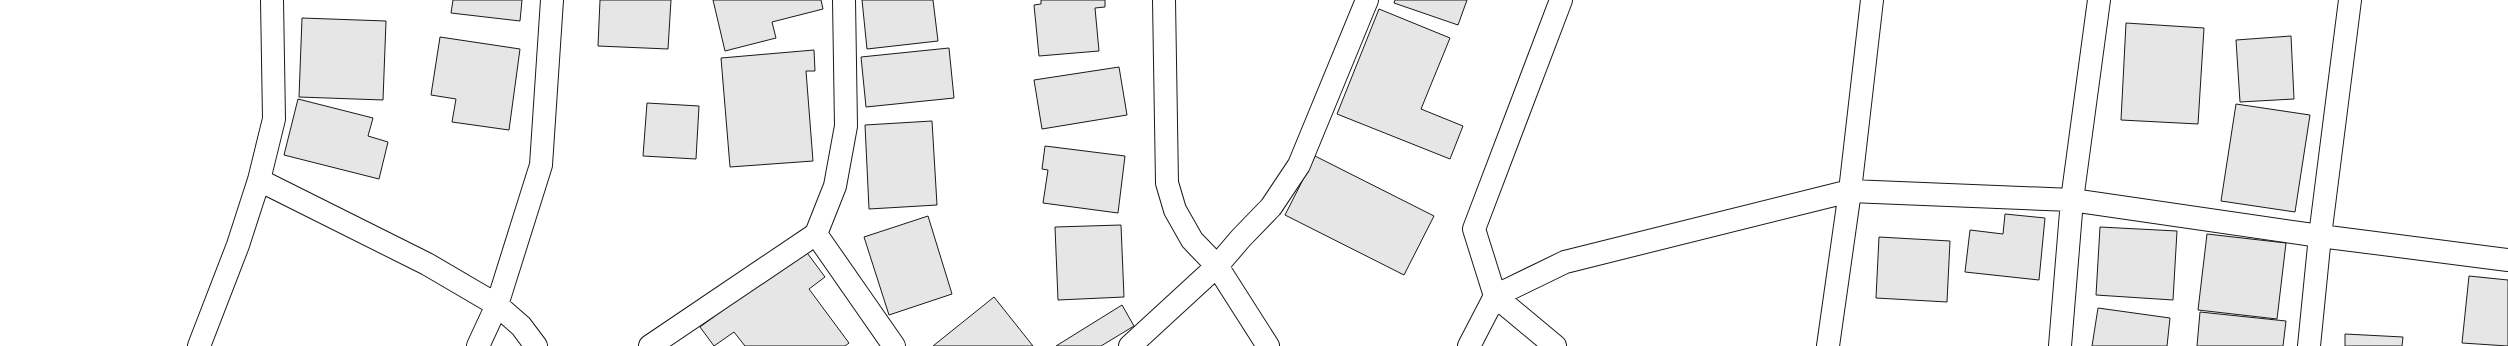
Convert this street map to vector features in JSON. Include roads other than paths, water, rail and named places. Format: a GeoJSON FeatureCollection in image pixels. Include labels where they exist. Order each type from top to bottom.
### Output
{"type":"FeatureCollection","features":[{"type":"Feature","properties":{"kind":"street"},"geometry":{"type":"LineString","coordinates":[[199,346],[238,245],[259,180],[274,119],[272,0]]}},
{"type":"Feature","properties":{"kind":"street"},"geometry":{"type":"LineString","coordinates":[[478,346],[497,305],[541,165],[552,0]]}},
{"type":"Feature","properties":{"kind":"street"},"geometry":{"type":"LineString","coordinates":[[650,346],[816,234],[835,186],[846,126],[844,0]]}},
{"type":"Feature","properties":{"kind":"street"},"geometry":{"type":"LineString","coordinates":[[1164,0],[1167,183],[1175,210],[1192,240],[1217,266],[1268,346]]}},
{"type":"Feature","properties":{"kind":"street"},"geometry":{"type":"LineString","coordinates":[[1130,346],[1217,266],[1240,238],[1271,207],[1299,165],[1367,0]]}},
{"type":"Feature","properties":{"kind":"street"},"geometry":{"type":"LineString","coordinates":[[1555,346],[1494,296],[1474,229],[1561,0]]}},
{"type":"Feature","properties":{"kind":"street"},"geometry":{"type":"LineString","coordinates":[[1828,346],[1850,191],[1872,0]]}},
{"type":"Feature","properties":{"kind":"street"},"geometry":{"type":"LineString","coordinates":[[2060,346],[2072,200],[2099,0]]}},
{"type":"Feature","properties":{"kind":"street"},"geometry":{"type":"LineString","coordinates":[[2309,346],[2320,236],[2350,0]]}},
{"type":"Feature","properties":{"kind":"street"},"geometry":{"type":"LineString","coordinates":[[259,180],[427,264],[497,305],[521,326],[536,346]]}},
{"type":"Feature","properties":{"kind":"street"},"geometry":{"type":"LineString","coordinates":[[1469,346],[1494,296],[1565,262],[1850,191],[2072,200],[2320,236],[2508,260]]}},
{"type":"Feature","properties":{"kind":"street"},"geometry":{"type":"LineString","coordinates":[[816,234],[894,346]]}}]}
